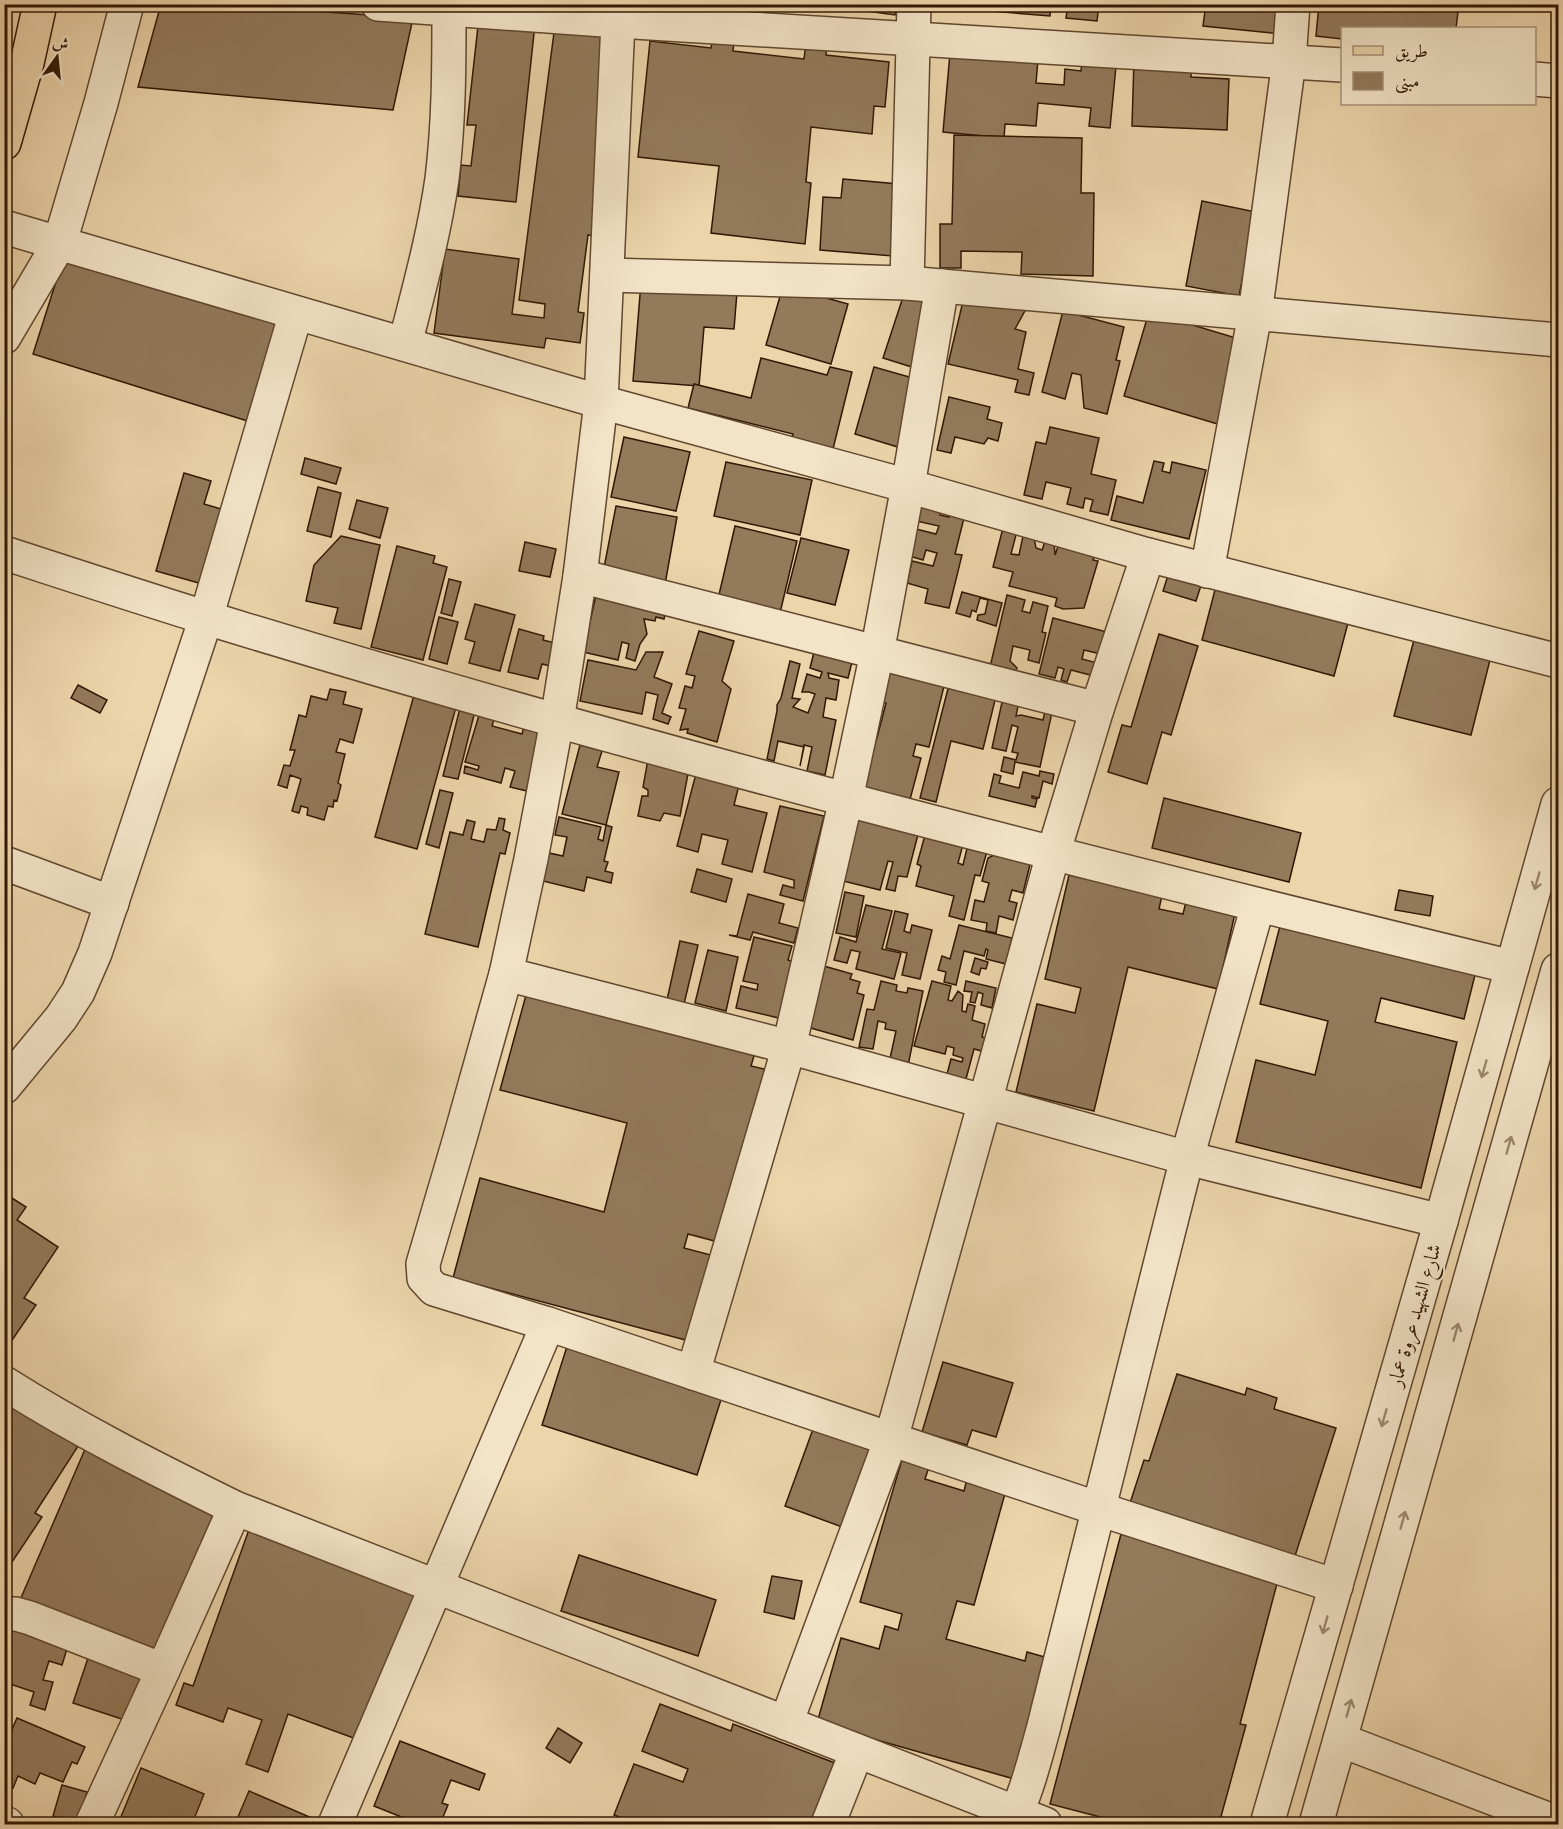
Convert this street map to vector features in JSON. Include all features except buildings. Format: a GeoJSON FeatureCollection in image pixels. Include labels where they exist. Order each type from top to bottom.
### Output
{"type":"FeatureCollection","features":[{"type":"Feature","properties":{"kind":"main road"},"geometry":{"type":"LineString","coordinates":[[4,143],[27,63],[40,4]]}},
{"type":"Feature","properties":{"kind":"street"},"geometry":{"type":"LineString","coordinates":[[4,337],[60,242],[127,4]]}},
{"type":"Feature","properties":{"kind":"street"},"geometry":{"type":"LineString","coordinates":[[378,4],[618,21],[1341,65]]}},
{"type":"Feature","properties":{"kind":"street"},"geometry":{"type":"LineString","coordinates":[[907,283],[914,4]]}},
{"type":"Feature","properties":{"kind":"street"},"geometry":{"type":"LineString","coordinates":[[1207,571],[1255,314],[1289,61],[1293,4]]}},
{"type":"Feature","properties":{"kind":"street"},"geometry":{"type":"LineString","coordinates":[[405,344],[427,262],[442,178],[449,94],[449,9]]}},
{"type":"Feature","properties":{"kind":"street"},"geometry":{"type":"LineString","coordinates":[[618,21],[601,402],[580,576],[557,721],[506,974],[423,1264],[424,1278],[434,1289],[548,1324],[1336,1586]]}},
{"type":"Feature","properties":{"kind":"street"},"geometry":{"type":"LineString","coordinates":[[1536,79],[1558,81]]}},
{"type":"Feature","properties":{"kind":"street"},"geometry":{"type":"LineString","coordinates":[[4,227],[601,402],[908,486],[1148,555],[1558,661]]}},
{"type":"Feature","properties":{"kind":"street"},"geometry":{"type":"LineString","coordinates":[[607,275],[907,283],[1558,340]]}},
{"type":"Feature","properties":{"kind":"street"},"geometry":{"type":"LineString","coordinates":[[693,1373],[789,1047],[846,799],[877,652],[942,286]]}},
{"type":"Feature","properties":{"kind":"street"},"geometry":{"type":"LineString","coordinates":[[4,1088],[61,1018],[78,992],[95,953],[206,618],[296,314]]}},
{"type":"Feature","properties":{"kind":"street"},"geometry":{"type":"LineString","coordinates":[[4,553],[206,618],[557,721],[1053,854],[1512,967]]}},
{"type":"Feature","properties":{"kind":"street"},"geometry":{"type":"LineString","coordinates":[[786,1723],[891,1439],[1053,854],[1096,709],[1148,555]]}},
{"type":"Feature","properties":{"kind":"street"},"geometry":{"type":"LineString","coordinates":[[580,576],[1096,709]]}},
{"type":"Feature","properties":{"kind":"street","name":"شارع الشهيد عروة عمار"},"geometry":{"type":"LineString","coordinates":[[1267,1824],[1441,1221],[1558,804]]}},
{"type":"Feature","properties":{"kind":"street"},"geometry":{"type":"LineString","coordinates":[[4,863],[112,903]]}},
{"type":"Feature","properties":{"kind":"street"},"geometry":{"type":"LineString","coordinates":[[4,1383],[133,1458],[235,1508],[857,1751],[1024,1821],[1032,1772],[1187,1158],[1258,905]]}},
{"type":"Feature","properties":{"kind":"street"},"geometry":{"type":"LineString","coordinates":[[1316,1824],[1558,970]]}},
{"type":"Feature","properties":{"kind":"street"},"geometry":{"type":"LineString","coordinates":[[506,974],[789,1047],[1187,1158],[1441,1221]]}},
{"type":"Feature","properties":{"kind":"street"},"geometry":{"type":"LineString","coordinates":[[335,1824],[548,1324]]}},
{"type":"Feature","properties":{"kind":"street"},"geometry":{"type":"LineString","coordinates":[[92,1824],[235,1508]]}},
{"type":"Feature","properties":{"kind":"street"},"geometry":{"type":"LineString","coordinates":[[4,1614],[16,1614],[30,1618],[163,1670]]}},
{"type":"Feature","properties":{"kind":"street"},"geometry":{"type":"LineString","coordinates":[[1340,1740],[1558,1823]]}},
{"type":"Feature","properties":{"kind":"street"},"geometry":{"type":"LineString","coordinates":[[828,1824],[857,1751]]}}]}
